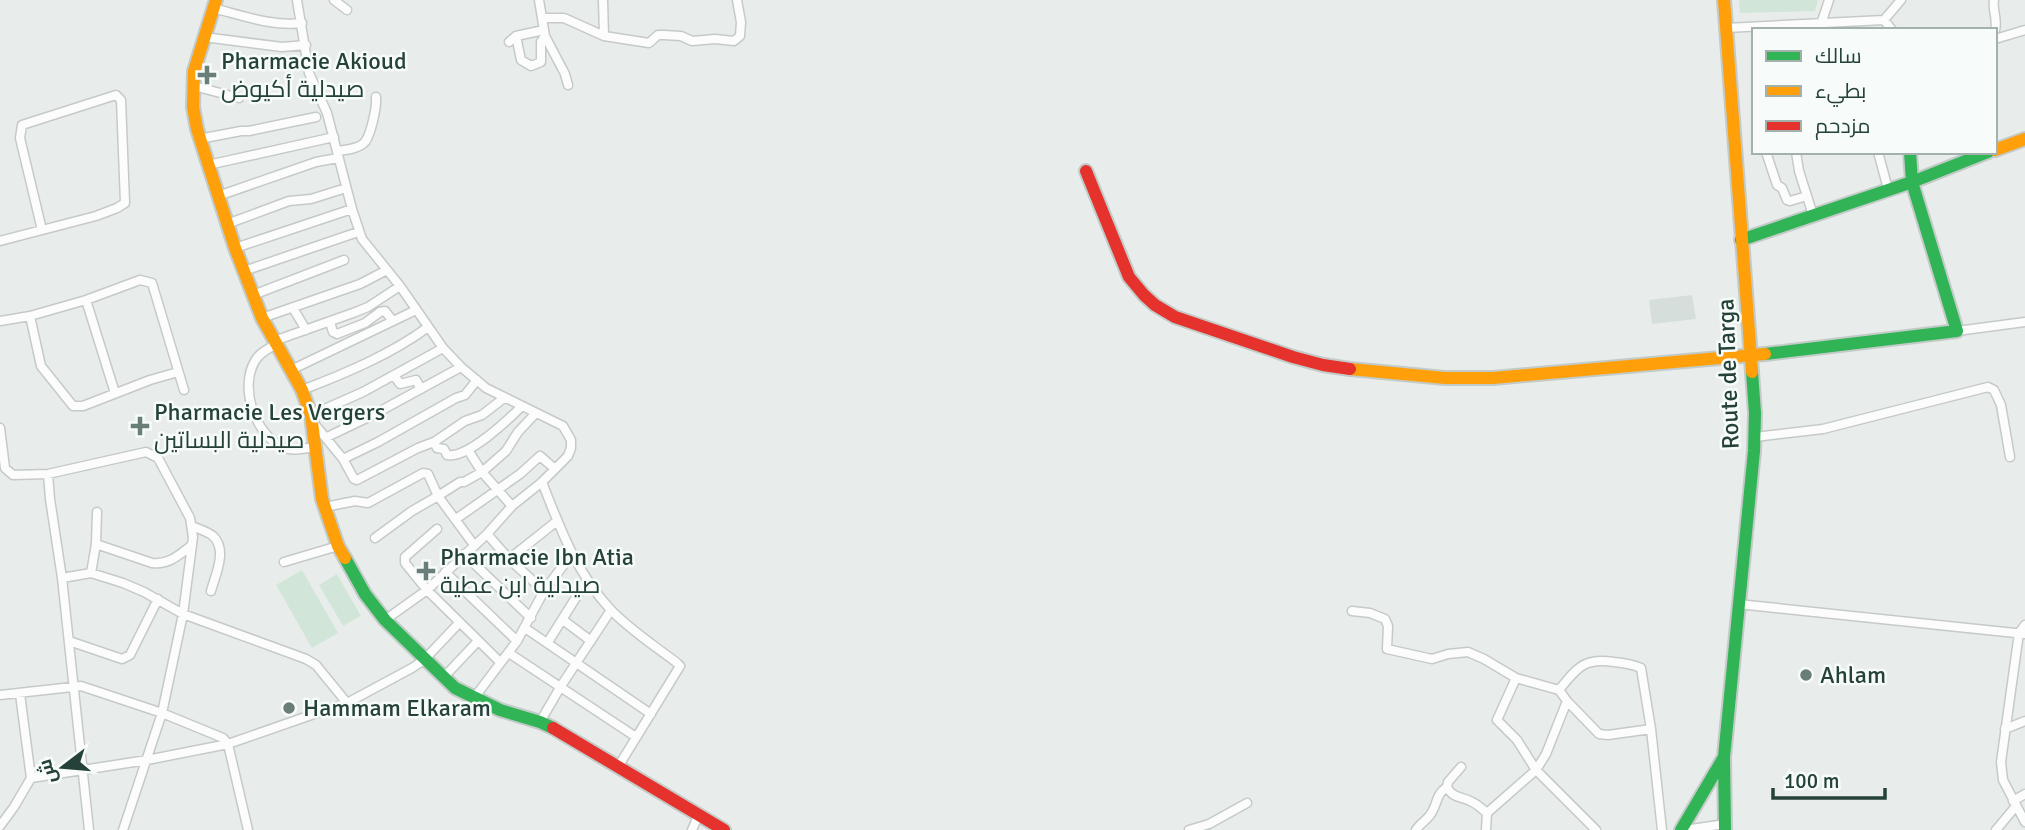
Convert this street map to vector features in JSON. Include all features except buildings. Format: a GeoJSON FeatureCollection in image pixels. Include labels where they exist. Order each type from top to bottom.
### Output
{"type":"FeatureCollection","features":[{"type":"Feature","properties":{"kind":"street"},"geometry":{"type":"LineString","coordinates":[[297,0],[309,73],[327,113],[362,239],[400,286],[443,348],[461,367],[486,388],[563,426],[571,440],[568,456],[542,482],[512,506],[487,534],[427,590],[385,620]]}},
{"type":"Feature","properties":{"kind":"street"},"geometry":{"type":"LineString","coordinates":[[334,0],[347,10]]}},
{"type":"Feature","properties":{"kind":"street"},"geometry":{"type":"LineString","coordinates":[[539,0],[545,33],[568,85]]}},
{"type":"Feature","properties":{"kind":"street"},"geometry":{"type":"LineString","coordinates":[[603,0],[604,36]]}},
{"type":"Feature","properties":{"kind":"street"},"geometry":{"type":"LineString","coordinates":[[543,18],[564,18],[604,36],[649,43],[658,35],[681,36],[692,41],[734,41],[740,36],[741,22],[737,0]]}},
{"type":"Feature","properties":{"kind":"street","name":"Route de Targa"},"geometry":{"type":"LineString","coordinates":[[1724,0],[1755,413],[1755,437],[1724,757],[1725,827]]}},
{"type":"Feature","properties":{"kind":"street"},"geometry":{"type":"LineString","coordinates":[[1821,24],[1829,0]]}},
{"type":"Feature","properties":{"kind":"street"},"geometry":{"type":"LineString","coordinates":[[1726,28],[1884,20],[1901,0]]}},
{"type":"Feature","properties":{"kind":"street"},"geometry":{"type":"LineString","coordinates":[[1994,0],[1995,28]]}},
{"type":"Feature","properties":{"kind":"street"},"geometry":{"type":"LineString","coordinates":[[302,23],[293,25],[273,22],[215,4],[194,71],[194,107],[200,139],[234,248],[262,318],[302,390],[312,418],[325,507],[338,546],[365,594],[385,620],[455,688],[500,710],[540,722],[563,733],[724,830]]}},
{"type":"Feature","properties":{"kind":"street"},"geometry":{"type":"LineString","coordinates":[[1884,20],[1890,28]]}},
{"type":"Feature","properties":{"kind":"street"},"geometry":{"type":"LineString","coordinates":[[1997,38],[2025,30]]}},
{"type":"Feature","properties":{"kind":"street"},"geometry":{"type":"LineString","coordinates":[[545,33],[541,42],[541,62],[531,66],[524,64],[512,39],[545,33]]}},
{"type":"Feature","properties":{"kind":"street"},"geometry":{"type":"LineString","coordinates":[[204,37],[282,47],[306,45]]}},
{"type":"Feature","properties":{"kind":"street"},"geometry":{"type":"LineString","coordinates":[[194,86],[239,98]]}},
{"type":"Feature","properties":{"kind":"street"},"geometry":{"type":"LineString","coordinates":[[0,241],[96,216],[125,203],[120,97],[83,105],[22,125],[20,138],[42,230]]}},
{"type":"Feature","properties":{"kind":"street"},"geometry":{"type":"LineString","coordinates":[[218,196],[359,146],[365,142],[376,109],[376,97]]}},
{"type":"Feature","properties":{"kind":"street"},"geometry":{"type":"LineString","coordinates":[[200,139],[316,117]]}},
{"type":"Feature","properties":{"kind":"street"},"geometry":{"type":"LineString","coordinates":[[208,165],[334,137]]}},
{"type":"Feature","properties":{"kind":"street"},"geometry":{"type":"LineString","coordinates":[[1997,149],[2025,139]]}},
{"type":"Feature","properties":{"kind":"street"},"geometry":{"type":"LineString","coordinates":[[1767,154],[1777,185],[1782,188],[1788,201],[1807,196]]}},
{"type":"Feature","properties":{"kind":"street"},"geometry":{"type":"LineString","coordinates":[[1796,154],[1813,215]]}},
{"type":"Feature","properties":{"kind":"street"},"geometry":{"type":"LineString","coordinates":[[1879,154],[1888,189]]}},
{"type":"Feature","properties":{"kind":"street"},"geometry":{"type":"LineString","coordinates":[[1910,154],[1912,181],[1957,331]]}},
{"type":"Feature","properties":{"kind":"street"},"geometry":{"type":"LineString","coordinates":[[1741,240],[1983,154]]}},
{"type":"Feature","properties":{"kind":"street"},"geometry":{"type":"LineString","coordinates":[[1086,171],[1129,276],[1148,301],[1175,317],[1293,357],[1353,369],[1445,378],[1491,379],[1752,356],[2025,323]]}},
{"type":"Feature","properties":{"kind":"street"},"geometry":{"type":"LineString","coordinates":[[227,224],[289,201],[311,200],[346,188]]}},
{"type":"Feature","properties":{"kind":"street"},"geometry":{"type":"LineString","coordinates":[[234,248],[352,209]]}},
{"type":"Feature","properties":{"kind":"street"},"geometry":{"type":"LineString","coordinates":[[244,271],[358,232]]}},
{"type":"Feature","properties":{"kind":"street"},"geometry":{"type":"LineString","coordinates":[[253,295],[344,260]]}},
{"type":"Feature","properties":{"kind":"street"},"geometry":{"type":"LineString","coordinates":[[262,318],[360,284],[387,270]]}},
{"type":"Feature","properties":{"kind":"street"},"geometry":{"type":"LineString","coordinates":[[0,321],[30,316],[86,300],[140,280],[152,283],[184,390]]}},
{"type":"Feature","properties":{"kind":"street"},"geometry":{"type":"LineString","coordinates":[[315,446],[290,449],[281,447],[255,418],[249,391],[254,362],[275,343],[368,307],[400,286]]}},
{"type":"Feature","properties":{"kind":"street"},"geometry":{"type":"LineString","coordinates":[[86,300],[115,393]]}},
{"type":"Feature","properties":{"kind":"street"},"geometry":{"type":"LineString","coordinates":[[293,308],[306,330]]}},
{"type":"Feature","properties":{"kind":"street"},"geometry":{"type":"LineString","coordinates":[[291,370],[416,310]]}},
{"type":"Feature","properties":{"kind":"street"},"geometry":{"type":"LineString","coordinates":[[330,322],[333,332],[337,334],[365,323],[380,312],[385,311],[393,321]]}},
{"type":"Feature","properties":{"kind":"street"},"geometry":{"type":"LineString","coordinates":[[30,316],[41,366],[73,406],[83,406],[178,372]]}},
{"type":"Feature","properties":{"kind":"street"},"geometry":{"type":"LineString","coordinates":[[302,390],[341,375],[412,339],[428,327]]}},
{"type":"Feature","properties":{"kind":"street"},"geometry":{"type":"LineString","coordinates":[[312,418],[443,348]]}},
{"type":"Feature","properties":{"kind":"street"},"geometry":{"type":"LineString","coordinates":[[327,438],[461,367]]}},
{"type":"Feature","properties":{"kind":"street"},"geometry":{"type":"LineString","coordinates":[[394,375],[400,384],[416,380],[421,389]]}},
{"type":"Feature","properties":{"kind":"street"},"geometry":{"type":"LineString","coordinates":[[343,459],[465,395],[477,380]]}},
{"type":"Feature","properties":{"kind":"street"},"geometry":{"type":"LineString","coordinates":[[1755,437],[1822,429],[1988,387],[1994,390],[2001,405],[2010,457]]}},
{"type":"Feature","properties":{"kind":"street"},"geometry":{"type":"LineString","coordinates":[[312,418],[357,480],[434,442],[465,421],[482,415],[504,398]]}},
{"type":"Feature","properties":{"kind":"street"},"geometry":{"type":"LineString","coordinates":[[434,442],[437,448],[443,449],[450,456],[468,450],[496,431],[522,406]]}},
{"type":"Feature","properties":{"kind":"street"},"geometry":{"type":"LineString","coordinates":[[375,538],[412,511],[482,472],[506,451],[518,432],[536,413]]}},
{"type":"Feature","properties":{"kind":"street"},"geometry":{"type":"LineString","coordinates":[[0,428],[4,475],[48,474],[146,452],[158,458],[186,509],[192,526],[193,537],[183,614],[162,713],[123,830]]}},
{"type":"Feature","properties":{"kind":"street"},"geometry":{"type":"LineString","coordinates":[[468,450],[482,472],[512,506]]}},
{"type":"Feature","properties":{"kind":"street"},"geometry":{"type":"LineString","coordinates":[[456,519],[540,456],[555,469]]}},
{"type":"Feature","properties":{"kind":"street"},"geometry":{"type":"LineString","coordinates":[[325,507],[355,501],[368,503],[423,473],[428,474],[438,496],[474,545]]}},
{"type":"Feature","properties":{"kind":"street"},"geometry":{"type":"LineString","coordinates":[[48,474],[89,830]]}},
{"type":"Feature","properties":{"kind":"street"},"geometry":{"type":"LineString","coordinates":[[542,482],[571,555],[587,580],[611,610],[679,664],[679,670],[618,767]]}},
{"type":"Feature","properties":{"kind":"street"},"geometry":{"type":"LineString","coordinates":[[91,573],[96,544],[97,512]]}},
{"type":"Feature","properties":{"kind":"street"},"geometry":{"type":"LineString","coordinates":[[509,559],[557,521]]}},
{"type":"Feature","properties":{"kind":"street"},"geometry":{"type":"LineString","coordinates":[[192,526],[209,533],[218,543],[219,563],[211,591]]}},
{"type":"Feature","properties":{"kind":"street"},"geometry":{"type":"LineString","coordinates":[[437,529],[404,560],[427,590],[500,662]]}},
{"type":"Feature","properties":{"kind":"street"},"geometry":{"type":"LineString","coordinates":[[487,534],[509,559],[544,591]]}},
{"type":"Feature","properties":{"kind":"street"},"geometry":{"type":"LineString","coordinates":[[96,544],[160,564],[171,561],[192,545]]}},
{"type":"Feature","properties":{"kind":"street"},"geometry":{"type":"LineString","coordinates":[[284,562],[338,546]]}},
{"type":"Feature","properties":{"kind":"street"},"geometry":{"type":"LineString","coordinates":[[464,554],[531,618]]}},
{"type":"Feature","properties":{"kind":"street"},"geometry":{"type":"LineString","coordinates":[[474,698],[509,653],[544,591],[571,555]]}},
{"type":"Feature","properties":{"kind":"street"},"geometry":{"type":"LineString","coordinates":[[445,572],[517,641]]}},
{"type":"Feature","properties":{"kind":"street"},"geometry":{"type":"LineString","coordinates":[[62,578],[91,573],[123,583],[183,614],[306,659],[316,665],[347,703]]}},
{"type":"Feature","properties":{"kind":"street"},"geometry":{"type":"LineString","coordinates":[[548,642],[587,580]]}},
{"type":"Feature","properties":{"kind":"street"},"geometry":{"type":"LineString","coordinates":[[69,641],[122,659],[127,657],[158,599]]}},
{"type":"Feature","properties":{"kind":"street"},"geometry":{"type":"LineString","coordinates":[[1738,604],[2022,633]]}},
{"type":"Feature","properties":{"kind":"street"},"geometry":{"type":"LineString","coordinates":[[540,722],[611,610]]}},
{"type":"Feature","properties":{"kind":"street"},"geometry":{"type":"LineString","coordinates":[[1352,611],[1370,613],[1385,619],[1388,626],[1387,649],[1432,659],[1468,652],[1516,678],[1559,690],[1599,734],[1651,729]]}},
{"type":"Feature","properties":{"kind":"street"},"geometry":{"type":"LineString","coordinates":[[563,620],[592,641]]}},
{"type":"Feature","properties":{"kind":"street"},"geometry":{"type":"LineString","coordinates":[[31,778],[228,744],[347,703],[424,660],[459,623]]}},
{"type":"Feature","properties":{"kind":"street"},"geometry":{"type":"LineString","coordinates":[[2025,625],[2005,729],[2001,770],[2025,822]]}},
{"type":"Feature","properties":{"kind":"street"},"geometry":{"type":"LineString","coordinates":[[525,628],[651,714]]}},
{"type":"Feature","properties":{"kind":"street"},"geometry":{"type":"LineString","coordinates":[[443,678],[478,641]]}},
{"type":"Feature","properties":{"kind":"street"},"geometry":{"type":"LineString","coordinates":[[509,653],[636,737]]}},
{"type":"Feature","properties":{"kind":"street"},"geometry":{"type":"LineString","coordinates":[[1559,690],[1576,670],[1593,660],[1637,666],[1643,673],[1662,830]]}},
{"type":"Feature","properties":{"kind":"street"},"geometry":{"type":"LineString","coordinates":[[1516,678],[1497,720],[1517,740],[1536,770],[1596,830]]}},
{"type":"Feature","properties":{"kind":"street"},"geometry":{"type":"LineString","coordinates":[[0,695],[81,686],[162,713],[223,738],[228,744],[248,830]]}},
{"type":"Feature","properties":{"kind":"street"},"geometry":{"type":"LineString","coordinates":[[0,826],[15,807],[31,778],[20,694]]}},
{"type":"Feature","properties":{"kind":"street"},"geometry":{"type":"LineString","coordinates":[[1486,830],[1487,813],[1536,770],[1567,701]]}},
{"type":"Feature","properties":{"kind":"street"},"geometry":{"type":"LineString","coordinates":[[2005,729],[2025,721]]}},
{"type":"Feature","properties":{"kind":"street"},"geometry":{"type":"LineString","coordinates":[[1683,830],[1724,757]]}},
{"type":"Feature","properties":{"kind":"street"},"geometry":{"type":"LineString","coordinates":[[1416,830],[1420,823],[1432,814],[1438,796],[1461,767]]}},
{"type":"Feature","properties":{"kind":"street"},"geometry":{"type":"LineString","coordinates":[[1447,787],[1456,797],[1471,801],[1487,813]]}},
{"type":"Feature","properties":{"kind":"street"},"geometry":{"type":"LineString","coordinates":[[1996,830],[2025,794]]}},
{"type":"Feature","properties":{"kind":"street"},"geometry":{"type":"LineString","coordinates":[[1189,830],[1209,824],[1247,803]]}},
{"type":"Feature","properties":{"kind":"street"},"geometry":{"type":"LineString","coordinates":[[692,830],[698,816]]}},
{"type":"Feature","properties":{"kind":"street"},"geometry":{"type":"LineString","coordinates":[[1683,830],[1725,827]]}},
{"type":"Feature","properties":{"kind":"shaded area"},"geometry":{"type":"Polygon","coordinates":[[[1692,295],[1696,319],[1652,324],[1649,300],[1692,295]]]}},
{"type":"Feature","properties":{"kind":"green space"},"geometry":{"type":"Polygon","coordinates":[[[1739,0],[1818,0],[1815,11],[1740,13],[1739,0]]]}},
{"type":"Feature","properties":{"kind":"green space"},"geometry":{"type":"Polygon","coordinates":[[[302,570],[338,633],[312,648],[276,585],[302,570]]]}},
{"type":"Feature","properties":{"kind":"green space"},"geometry":{"type":"Polygon","coordinates":[[[337,574],[361,616],[343,626],[319,585],[337,574]]]}},
{"type":"Feature","properties":{"kind":"traffic: fast"},"geometry":{"type":"LineString","coordinates":[[1765,354],[1957,331],[1912,182],[1910,154]]}},
{"type":"Feature","properties":{"kind":"traffic: fast"},"geometry":{"type":"LineString","coordinates":[[1741,240],[1912,182],[1983,154]]}},
{"type":"Feature","properties":{"kind":"traffic: fast"},"geometry":{"type":"LineString","coordinates":[[1725,830],[1724,757],[1754,451],[1752,372]]}},
{"type":"Feature","properties":{"kind":"traffic: fast"},"geometry":{"type":"LineString","coordinates":[[345,558],[365,594],[385,620],[455,688],[500,710],[553,728]]}},
{"type":"Feature","properties":{"kind":"traffic: fast"},"geometry":{"type":"LineString","coordinates":[[1681,830],[1724,757]]}},
{"type":"Feature","properties":{"kind":"traffic: slow"},"geometry":{"type":"LineString","coordinates":[[216,0],[194,71],[193,107],[197,129],[235,248],[262,318],[302,390],[311,415],[322,499],[338,546],[345,558]]}},
{"type":"Feature","properties":{"kind":"traffic: slow"},"geometry":{"type":"LineString","coordinates":[[1724,0],[1752,372]]}},
{"type":"Feature","properties":{"kind":"traffic: slow"},"geometry":{"type":"LineString","coordinates":[[1997,149],[2025,139]]}},
{"type":"Feature","properties":{"kind":"traffic: slow"},"geometry":{"type":"LineString","coordinates":[[1350,369],[1445,378],[1493,378],[1765,354]]}},
{"type":"Feature","properties":{"kind":"traffic: jam"},"geometry":{"type":"LineString","coordinates":[[1086,171],[1129,277],[1155,305],[1175,317],[1293,357],[1350,369]]}},
{"type":"Feature","properties":{"kind":"traffic: jam"},"geometry":{"type":"LineString","coordinates":[[553,728],[724,830]]}},
{"type":"Feature","properties":{"kind":"place","name":"Pharmacie Akioud صيدلية أكيوض"},"geometry":{"type":"Point","coordinates":[207,75]}},
{"type":"Feature","properties":{"kind":"place","name":"Pharmacie Les Vergers صيدلية البساتين"},"geometry":{"type":"Point","coordinates":[140,426]}},
{"type":"Feature","properties":{"kind":"place","name":"Pharmacie Ibn Atia صيدلية ابن عطية"},"geometry":{"type":"Point","coordinates":[426,571]}},
{"type":"Feature","properties":{"kind":"place","name":"Ahlam"},"geometry":{"type":"Point","coordinates":[1806,675]}},
{"type":"Feature","properties":{"kind":"place","name":"Hammam Elkaram"},"geometry":{"type":"Point","coordinates":[289,708]}}]}
